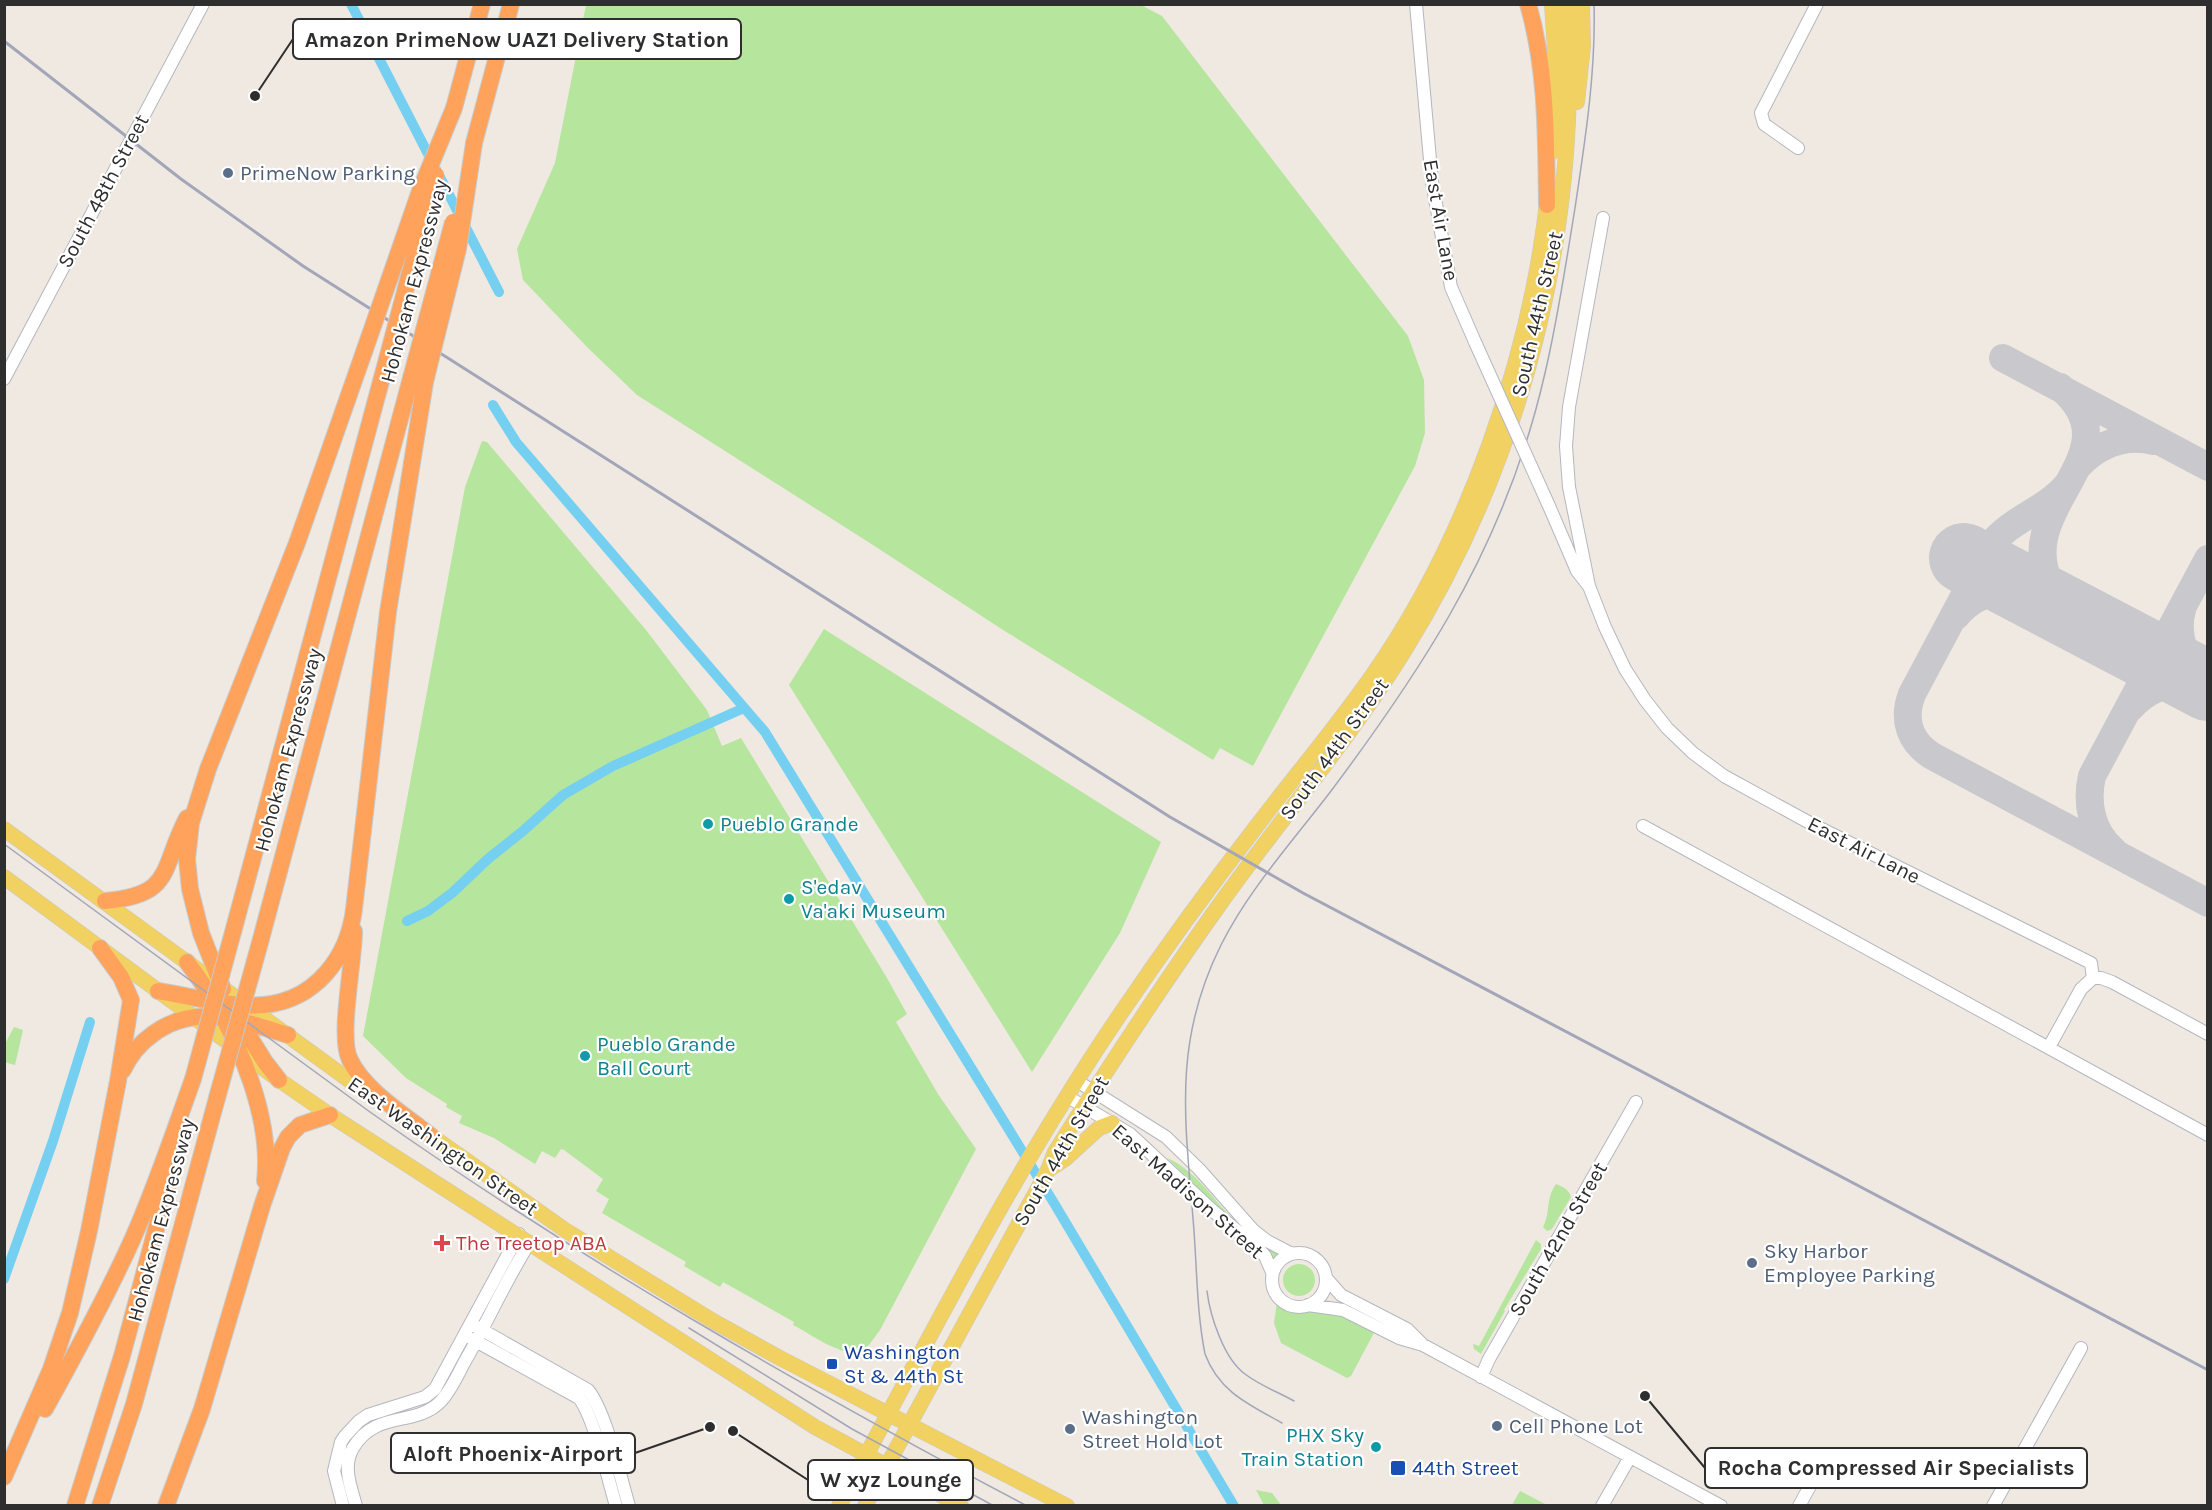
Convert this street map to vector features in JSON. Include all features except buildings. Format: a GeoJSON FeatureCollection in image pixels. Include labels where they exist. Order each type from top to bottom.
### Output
{"type":"FeatureCollection","features":[{"type":"Feature","properties":{"kind":"highway","name":"Hohokam Expressway"},"geometry":{"type":"LineString","coordinates":[[75,1506],[122,1356],[168,1186],[193,1079],[482,4]]}},
{"type":"Feature","properties":{"kind":"highway","name":"Hohokam Expressway"},"geometry":{"type":"LineString","coordinates":[[100,1506],[120,1451],[144,1371],[261,939],[418,380],[474,143],[511,4]]}},
{"type":"Feature","properties":{"kind":"highway"},"geometry":{"type":"LineString","coordinates":[[1528,4],[1543,79],[1547,205]]}},
{"type":"Feature","properties":{"kind":"highway"},"geometry":{"type":"LineString","coordinates":[[105,901],[133,897],[147,892],[158,882],[198,796],[286,573],[420,190],[454,108]]}},
{"type":"Feature","properties":{"kind":"highway"},"geometry":{"type":"LineString","coordinates":[[118,1082],[126,1063],[142,1043],[167,1024],[229,1006],[280,1002],[297,995],[321,980],[342,952],[350,934],[418,380]]}},
{"type":"Feature","properties":{"kind":"highway"},"geometry":{"type":"LineString","coordinates":[[198,796],[189,836],[188,880],[201,933],[229,1006],[237,1049],[258,1103],[265,1134],[266,1174],[262,1206]]}},
{"type":"Feature","properties":{"kind":"highway"},"geometry":{"type":"LineString","coordinates":[[354,909],[354,952],[345,1034],[349,1058],[366,1083],[431,1136]]}},
{"type":"Feature","properties":{"kind":"highway"},"geometry":{"type":"LineString","coordinates":[[4,1479],[48,1377],[70,1313],[90,1231],[118,1082],[131,1000],[121,978],[100,948]]}},
{"type":"Feature","properties":{"kind":"highway"},"geometry":{"type":"LineString","coordinates":[[188,962],[229,1006],[279,1080]]}},
{"type":"Feature","properties":{"kind":"highway"},"geometry":{"type":"LineString","coordinates":[[158,991],[229,1006],[288,1035]]}},
{"type":"Feature","properties":{"kind":"highway"},"geometry":{"type":"LineString","coordinates":[[4,1479],[96,1315],[121,1265],[157,1182],[193,1079]]}},
{"type":"Feature","properties":{"kind":"highway"},"geometry":{"type":"LineString","coordinates":[[166,1506],[202,1409],[262,1206],[282,1148],[288,1137],[304,1123],[330,1115]]}},
{"type":"Feature","properties":{"kind":"highway"},"geometry":{"type":"LineString","coordinates":[[106,1506],[120,1451]]}},
{"type":"Feature","properties":{"kind":"main road","name":"South 44th Street"},"geometry":{"type":"LineString","coordinates":[[839,1506],[936,1322],[1015,1181],[1077,1081],[1187,918],[1375,671],[1430,577],[1473,485],[1493,434],[1512,376],[1538,267],[1554,137],[1556,78],[1552,4]]}},
{"type":"Feature","properties":{"kind":"main road","name":"South 44th Street"},"geometry":{"type":"LineString","coordinates":[[865,1506],[1030,1204],[1055,1152],[1093,1090],[1220,904],[1370,702],[1403,653],[1440,588],[1473,520],[1501,453],[1526,375],[1548,287],[1562,197],[1569,115],[1568,4]]}},
{"type":"Feature","properties":{"kind":"main road"},"geometry":{"type":"LineString","coordinates":[[1562,197],[1578,100],[1583,46],[1582,4]]}},
{"type":"Feature","properties":{"kind":"main road"},"geometry":{"type":"LineString","coordinates":[[4,829],[188,962]]}},
{"type":"Feature","properties":{"kind":"main road","name":"East Washington Street"},"geometry":{"type":"LineString","coordinates":[[4,877],[279,1080],[330,1115],[831,1436],[961,1506]]}},
{"type":"Feature","properties":{"kind":"main road","name":"East Washington Street"},"geometry":{"type":"LineString","coordinates":[[288,1035],[378,1101],[565,1230],[680,1301],[754,1344],[1067,1506]]}},
{"type":"Feature","properties":{"kind":"main road"},"geometry":{"type":"LineString","coordinates":[[1048,1170],[1065,1159],[1099,1128],[1112,1123]]}},
{"type":"Feature","properties":{"kind":"street","name":"South 48th Street"},"geometry":{"type":"LineString","coordinates":[[4,379],[203,4]]}},
{"type":"Feature","properties":{"kind":"street","name":"East Air Lane"},"geometry":{"type":"LineString","coordinates":[[1416,4],[1432,182],[1451,287],[1577,571],[1589,586]]}},
{"type":"Feature","properties":{"kind":"street"},"geometry":{"type":"LineString","coordinates":[[1798,148],[1764,124],[1761,113],[1817,4]]}},
{"type":"Feature","properties":{"kind":"street","name":"East Air Lane"},"geometry":{"type":"LineString","coordinates":[[1603,218],[1569,407],[1566,446],[1569,487],[1589,586],[1625,669],[1667,728],[1693,753],[1724,776],[1810,823],[2091,963],[2093,978]]}},
{"type":"Feature","properties":{"kind":"street"},"geometry":{"type":"LineString","coordinates":[[1643,826],[2208,1135]]}},
{"type":"Feature","properties":{"kind":"street"},"geometry":{"type":"LineString","coordinates":[[2049,1047],[2081,990],[2093,978],[2112,982],[2208,1034]]}},
{"type":"Feature","properties":{"kind":"street","name":"East Madison Street"},"geometry":{"type":"LineString","coordinates":[[1077,1081],[1166,1137],[1253,1230],[1273,1245],[1292,1254]]}},
{"type":"Feature","properties":{"kind":"street","name":"East Madison Street"},"geometry":{"type":"LineString","coordinates":[[1068,1097],[1130,1134],[1212,1211],[1257,1247],[1267,1260],[1272,1272]]}},
{"type":"Feature","properties":{"kind":"street","name":"South 42nd Street"},"geometry":{"type":"LineString","coordinates":[[1481,1377],[1489,1359],[1636,1102]]}},
{"type":"Feature","properties":{"kind":"street"},"geometry":{"type":"LineString","coordinates":[[524,1238],[471,1324],[475,1336],[579,1398],[584,1404],[615,1506]]}},
{"type":"Feature","properties":{"kind":"street"},"geometry":{"type":"LineString","coordinates":[[356,1506],[347,1471],[352,1449],[374,1426],[423,1412],[436,1405],[446,1395],[524,1238]]}},
{"type":"Feature","properties":{"kind":"street"},"geometry":{"type":"LineString","coordinates":[[1423,1345],[1407,1329],[1341,1295],[1326,1278],[1324,1270],[1313,1257],[1305,1254],[1283,1257],[1272,1272],[1272,1286],[1280,1299],[1293,1306],[1328,1307],[1348,1312],[1399,1338],[1423,1345],[1721,1506]]}},
{"type":"Feature","properties":{"kind":"street"},"geometry":{"type":"LineString","coordinates":[[1308,1305],[1321,1295],[1326,1278]]}},
{"type":"Feature","properties":{"kind":"street"},"geometry":{"type":"LineString","coordinates":[[343,1506],[334,1471],[341,1442],[345,1436],[368,1415],[418,1400],[430,1394],[475,1336]]}},
{"type":"Feature","properties":{"kind":"street"},"geometry":{"type":"LineString","coordinates":[[475,1336],[588,1390],[594,1397],[603,1420],[629,1506]]}},
{"type":"Feature","properties":{"kind":"street"},"geometry":{"type":"LineString","coordinates":[[1993,1506],[2081,1348]]}},
{"type":"Feature","properties":{"kind":"street"},"geometry":{"type":"LineString","coordinates":[[1602,1506],[1630,1457]]}},
{"type":"Feature","properties":{"kind":"street"},"geometry":{"type":"LineString","coordinates":[[1799,1506],[1821,1466]]}},
{"type":"Feature","properties":{"kind":"green space"},"geometry":{"type":"Polygon","coordinates":[[[1139,4],[1162,16],[1408,336],[1424,380],[1425,433],[1415,466],[1253,766],[1220,748],[1213,760],[1000,628],[637,395],[523,280],[517,249],[555,163],[586,5],[1139,4]]]}},
{"type":"Feature","properties":{"kind":"green space","name":"S'edav Va'aki Museum"},"geometry":{"type":"Polygon","coordinates":[[[482,441],[487,442],[646,630],[707,710],[722,746],[741,738],[887,978],[907,1014],[896,1022],[938,1094],[976,1149],[880,1330],[859,1354],[824,1343],[793,1325],[794,1322],[723,1282],[720,1287],[684,1266],[686,1262],[602,1213],[609,1199],[596,1191],[603,1179],[564,1150],[561,1149],[555,1158],[542,1151],[535,1164],[494,1138],[459,1123],[462,1116],[406,1078],[363,1036],[465,487],[482,441]]]}},
{"type":"Feature","properties":{"kind":"green space"},"geometry":{"type":"Polygon","coordinates":[[[824,629],[1161,842],[1120,933],[1032,1072],[789,685],[824,629]]]}},
{"type":"Feature","properties":{"kind":"green space"},"geometry":{"type":"Polygon","coordinates":[[[14,1027],[23,1030],[15,1065],[4,1062],[5,1044],[14,1027]]]}},
{"type":"Feature","properties":{"kind":"green space"},"geometry":{"type":"Polygon","coordinates":[[[1167,1158],[1196,1178],[1246,1231],[1281,1253],[1273,1260],[1167,1158]]]}},
{"type":"Feature","properties":{"kind":"green space"},"geometry":{"type":"Polygon","coordinates":[[[1556,1184],[1567,1190],[1571,1197],[1552,1229],[1547,1231],[1543,1227],[1550,1195],[1556,1184]]]}},
{"type":"Feature","properties":{"kind":"green space"},"geometry":{"type":"Polygon","coordinates":[[[1536,1240],[1541,1244],[1541,1249],[1504,1310],[1481,1354],[1474,1349],[1473,1344],[1479,1346],[1536,1240]]]}},
{"type":"Feature","properties":{"kind":"green space"},"geometry":{"type":"Polygon","coordinates":[[[1299,1264],[1310,1269],[1315,1280],[1310,1291],[1299,1296],[1288,1291],[1283,1280],[1288,1269],[1299,1264]]]}},
{"type":"Feature","properties":{"kind":"green space"},"geometry":{"type":"Polygon","coordinates":[[[1277,1302],[1291,1309],[1334,1312],[1376,1329],[1351,1376],[1347,1378],[1281,1343],[1274,1323],[1277,1302]]]}},
{"type":"Feature","properties":{"kind":"green space"},"geometry":{"type":"Polygon","coordinates":[[[1256,1490],[1272,1493],[1281,1505],[1264,1505],[1256,1490]]]}},
{"type":"Feature","properties":{"kind":"green space"},"geometry":{"type":"Polygon","coordinates":[[[1520,1491],[1547,1505],[1512,1505],[1520,1491]]]}},
{"type":"Feature","properties":{"kind":"waterway"},"geometry":{"type":"LineString","coordinates":[[351,4],[499,292]]}},
{"type":"Feature","properties":{"kind":"waterway"},"geometry":{"type":"LineString","coordinates":[[493,405],[516,442],[765,732],[1054,1203],[1234,1506]]}},
{"type":"Feature","properties":{"kind":"waterway"},"geometry":{"type":"LineString","coordinates":[[407,921],[428,911],[452,893],[563,795],[613,766],[744,708]]}},
{"type":"Feature","properties":{"kind":"waterway"},"geometry":{"type":"LineString","coordinates":[[4,1279],[53,1141],[90,1022]]}},
{"type":"Feature","properties":{"kind":"taxiway"},"geometry":{"type":"LineString","coordinates":[[2003,358],[2208,467]]}},
{"type":"Feature","properties":{"kind":"taxiway"},"geometry":{"type":"LineString","coordinates":[[2060,387],[2081,412],[2086,435],[2081,458],[2046,531],[2043,557],[2051,586],[2060,599],[2079,617]]}},
{"type":"Feature","properties":{"kind":"taxiway"},"geometry":{"type":"LineString","coordinates":[[2078,466],[2103,447],[2122,440],[2154,441]]}},
{"type":"Feature","properties":{"kind":"taxiway"},"geometry":{"type":"LineString","coordinates":[[2068,484],[2050,501],[2009,527],[1992,544],[1912,694],[1908,713],[1910,730],[1919,745],[1934,757],[2208,903]]}},
{"type":"Feature","properties":{"kind":"taxiway"},"geometry":{"type":"LineString","coordinates":[[2113,850],[2095,826],[2092,816],[2090,806],[2092,776],[2208,559]]}},
{"type":"Feature","properties":{"kind":"taxiway"},"geometry":{"type":"LineString","coordinates":[[1956,616],[1969,603],[1996,592],[2025,595],[2069,613]]}},
{"type":"Feature","properties":{"kind":"taxiway"},"geometry":{"type":"LineString","coordinates":[[2182,610],[2181,639],[2187,658],[2203,683]]}},
{"type":"Feature","properties":{"kind":"taxiway"},"geometry":{"type":"LineString","coordinates":[[2130,708],[2145,695],[2163,686],[2182,682],[2203,683]]}},
{"type":"Feature","properties":{"kind":"runway"},"geometry":{"type":"LineString","coordinates":[[1964,558],[2208,686]]}},
{"type":"Feature","properties":{"kind":"tram line"},"geometry":{"type":"LineString","coordinates":[[1282,1423],[1247,1403],[1227,1388],[1218,1378],[1205,1354],[1199,1308],[1186,1120],[1188,1051],[1195,1017],[1205,982],[1232,924],[1272,866],[1362,749],[1422,661],[1465,587],[1506,498],[1537,404],[1558,311],[1589,106],[1594,4]]}},
{"type":"Feature","properties":{"kind":"tram line"},"geometry":{"type":"LineString","coordinates":[[4,844],[370,1112],[529,1219],[692,1320],[775,1368],[1027,1506]]}},
{"type":"Feature","properties":{"kind":"tram line"},"geometry":{"type":"LineString","coordinates":[[1207,1291],[1219,1336],[1237,1367],[1256,1382],[1294,1401]]}},
{"type":"Feature","properties":{"kind":"tram line"},"geometry":{"type":"LineString","coordinates":[[689,1328],[852,1429],[994,1506]]}},
{"type":"Feature","properties":{"kind":"railway"},"geometry":{"type":"LineString","coordinates":[[4,41],[181,179],[303,266],[1170,817],[1303,893],[2208,1370]]}},
{"type":"Feature","properties":{"kind":"place","name":"Amazon PrimeNow UAZ1 Delivery Station"},"geometry":{"type":"Point","coordinates":[255,96]}},
{"type":"Feature","properties":{"kind":"place","name":"PrimeNow Parking"},"geometry":{"type":"Point","coordinates":[228,173]}},
{"type":"Feature","properties":{"kind":"place","name":"Pueblo Grande"},"geometry":{"type":"Point","coordinates":[708,824]}},
{"type":"Feature","properties":{"kind":"place","name":"S'edav Va'aki Museum"},"geometry":{"type":"Point","coordinates":[789,899]}},
{"type":"Feature","properties":{"kind":"place","name":"Pueblo Grande Ball Court"},"geometry":{"type":"Point","coordinates":[585,1056]}},
{"type":"Feature","properties":{"kind":"place","name":"The Treetop ABA"},"geometry":{"type":"Point","coordinates":[442,1243]}},
{"type":"Feature","properties":{"kind":"place","name":"Sky Harbor Employee Parking"},"geometry":{"type":"Point","coordinates":[1752,1263]}},
{"type":"Feature","properties":{"kind":"place","name":"Washington St & 44th St"},"geometry":{"type":"Point","coordinates":[832,1364]}},
{"type":"Feature","properties":{"kind":"place","name":"Rocha Compressed Air Specialists"},"geometry":{"type":"Point","coordinates":[1645,1396]}},
{"type":"Feature","properties":{"kind":"place","name":"Cell Phone Lot"},"geometry":{"type":"Point","coordinates":[1497,1426]}},
{"type":"Feature","properties":{"kind":"place","name":"Aloft Phoenix-Airport"},"geometry":{"type":"Point","coordinates":[710,1427]}},
{"type":"Feature","properties":{"kind":"place","name":"Washington Street Hold Lot"},"geometry":{"type":"Point","coordinates":[1070,1429]}},
{"type":"Feature","properties":{"kind":"place","name":"W xyz Lounge"},"geometry":{"type":"Point","coordinates":[733,1431]}},
{"type":"Feature","properties":{"kind":"place","name":"PHX Sky Train Station"},"geometry":{"type":"Point","coordinates":[1376,1447]}},
{"type":"Feature","properties":{"kind":"place","name":"44th Street"},"geometry":{"type":"Point","coordinates":[1398,1468]}}]}
